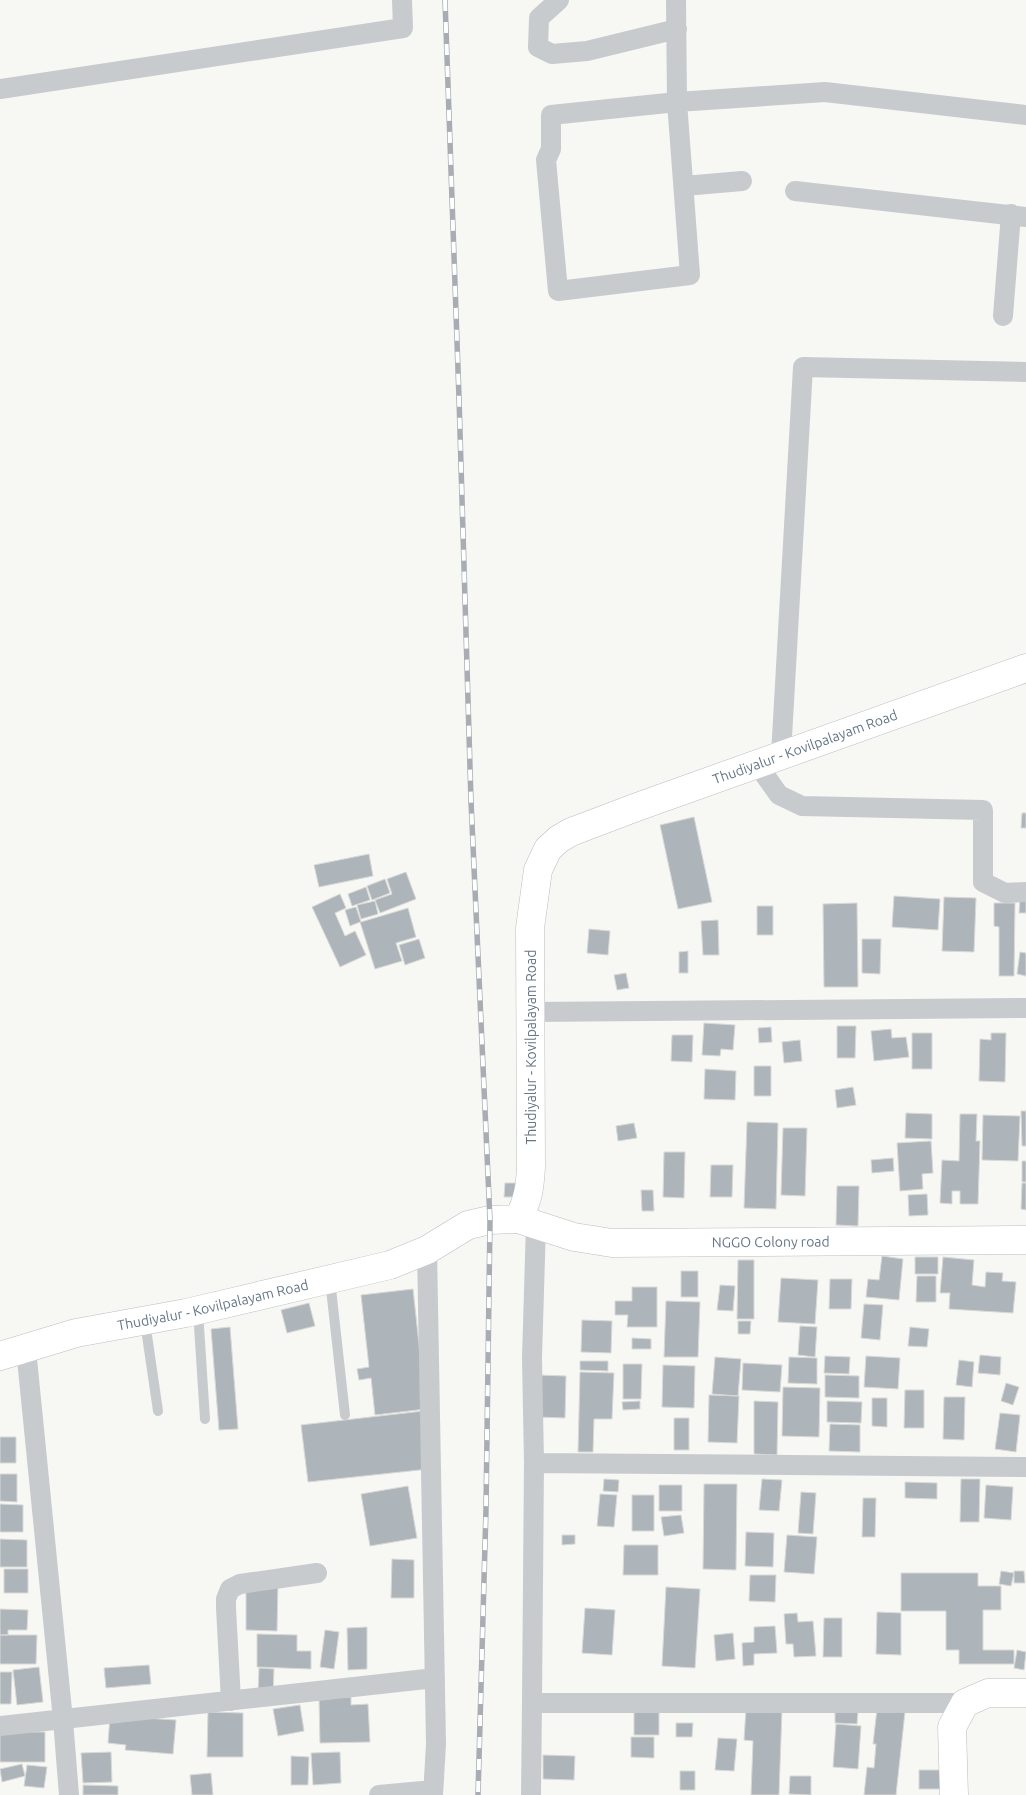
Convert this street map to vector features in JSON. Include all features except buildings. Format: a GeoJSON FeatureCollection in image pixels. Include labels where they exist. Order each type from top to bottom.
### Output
{"type":"FeatureCollection","features":[{"type":"Feature","properties":{"kind":"main road","name":"Thudiyalur - Kovilpalayam Road"},"geometry":{"type":"LineString","coordinates":[[0,1356],[76,1333],[198,1310],[390,1265],[427,1250],[468,1225],[490,1220],[527,1222],[524,1209],[529,1191],[531,1167],[530,928],[538,870],[548,849],[558,839],[571,832],[1026,668]]}},
{"type":"Feature","properties":{"kind":"main road","name":"NGGO Colony road"},"geometry":{"type":"LineString","coordinates":[[527,1222],[574,1238],[612,1243],[1026,1240]]}},
{"type":"Feature","properties":{"kind":"main road"},"geometry":{"type":"LineString","coordinates":[[954,1795],[952,1727],[965,1703],[988,1693],[1026,1693]]}},
{"type":"Feature","properties":{"kind":"street"},"geometry":{"type":"LineString","coordinates":[[0,89],[402,28],[402,0]]}},
{"type":"Feature","properties":{"kind":"street"},"geometry":{"type":"LineString","coordinates":[[559,0],[539,18],[538,47],[552,54],[586,51],[677,29]]}},
{"type":"Feature","properties":{"kind":"street"},"geometry":{"type":"LineString","coordinates":[[676,0],[677,102],[690,275],[558,291],[546,160],[550,149],[551,115],[677,102],[825,92],[1026,115]]}},
{"type":"Feature","properties":{"kind":"street"},"geometry":{"type":"LineString","coordinates":[[684,186],[742,181]]}},
{"type":"Feature","properties":{"kind":"street"},"geometry":{"type":"LineString","coordinates":[[795,191],[1018,215],[1003,316]]}},
{"type":"Feature","properties":{"kind":"street"},"geometry":{"type":"LineString","coordinates":[[1026,372],[803,367],[769,760],[779,795],[802,806],[983,810],[983,882],[1005,893],[1026,892]]}},
{"type":"Feature","properties":{"kind":"street"},"geometry":{"type":"LineString","coordinates":[[531,1012],[1026,1008]]}},
{"type":"Feature","properties":{"kind":"street"},"geometry":{"type":"LineString","coordinates":[[527,1222],[534,1464],[531,1795]]}},
{"type":"Feature","properties":{"kind":"street"},"geometry":{"type":"LineString","coordinates":[[379,1795],[433,1793],[436,1744],[427,1250]]}},
{"type":"Feature","properties":{"kind":"street"},"geometry":{"type":"LineString","coordinates":[[26,1348],[69,1795]]}},
{"type":"Feature","properties":{"kind":"street"},"geometry":{"type":"LineString","coordinates":[[534,1464],[1026,1468]]}},
{"type":"Feature","properties":{"kind":"street"},"geometry":{"type":"LineString","coordinates":[[231,1701],[226,1608],[226,1599],[230,1588],[240,1584],[317,1573]]}},
{"type":"Feature","properties":{"kind":"street"},"geometry":{"type":"LineString","coordinates":[[0,1726],[435,1678]]}},
{"type":"Feature","properties":{"kind":"street"},"geometry":{"type":"LineString","coordinates":[[532,1703],[965,1703]]}},
{"type":"Feature","properties":{"kind":"lane"},"geometry":{"type":"LineString","coordinates":[[330,1279],[345,1415]]}},
{"type":"Feature","properties":{"kind":"lane"},"geometry":{"type":"LineString","coordinates":[[198,1310],[205,1419]]}},
{"type":"Feature","properties":{"kind":"lane"},"geometry":{"type":"LineString","coordinates":[[145,1320],[158,1411]]}},
{"type":"Feature","properties":{"kind":"railway"},"geometry":{"type":"LineString","coordinates":[[445,0],[471,801],[490,1220],[486,1509],[478,1795]]}}]}
